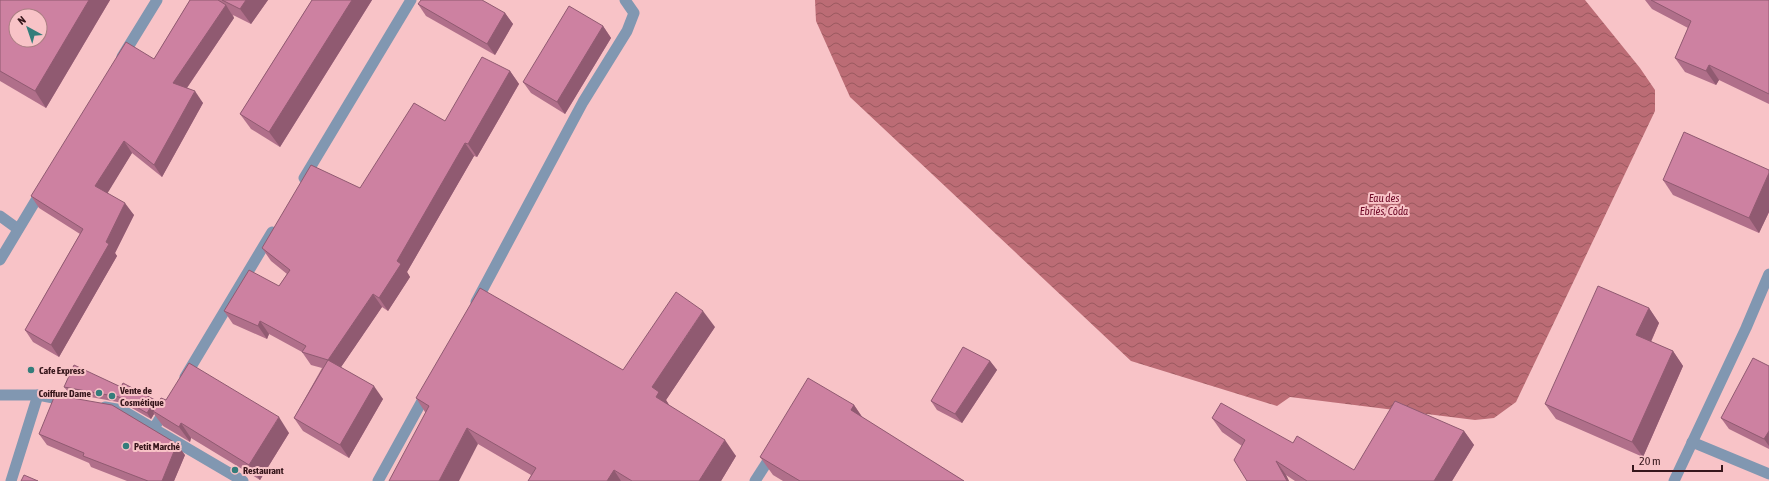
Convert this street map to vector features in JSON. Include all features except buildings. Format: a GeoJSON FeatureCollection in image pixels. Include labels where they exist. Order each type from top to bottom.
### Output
{"type":"FeatureCollection","features":[{"type":"Feature","properties":{"kind":"street"},"geometry":{"type":"LineString","coordinates":[[116,67],[157,0]]}},
{"type":"Feature","properties":{"kind":"street"},"geometry":{"type":"LineString","coordinates":[[297,190],[411,0]]}},
{"type":"Feature","properties":{"kind":"street"},"geometry":{"type":"LineString","coordinates":[[473,309],[583,102],[627,31],[634,13],[625,0]]}},
{"type":"Feature","properties":{"kind":"street"},"geometry":{"type":"LineString","coordinates":[[0,260],[47,182]]}},
{"type":"Feature","properties":{"kind":"street"},"geometry":{"type":"LineString","coordinates":[[0,216],[18,229]]}},
{"type":"Feature","properties":{"kind":"street"},"geometry":{"type":"LineString","coordinates":[[154,428],[276,224]]}},
{"type":"Feature","properties":{"kind":"street"},"geometry":{"type":"LineString","coordinates":[[1674,481],[1769,274]]}},
{"type":"Feature","properties":{"kind":"street"},"geometry":{"type":"LineString","coordinates":[[378,481],[431,385]]}},
{"type":"Feature","properties":{"kind":"street"},"geometry":{"type":"LineString","coordinates":[[0,395],[38,395],[80,403]]}},
{"type":"Feature","properties":{"kind":"street"},"geometry":{"type":"LineString","coordinates":[[11,481],[38,395]]}},
{"type":"Feature","properties":{"kind":"street"},"geometry":{"type":"LineString","coordinates":[[94,405],[122,410],[243,481]]}},
{"type":"Feature","properties":{"kind":"street"},"geometry":{"type":"LineString","coordinates":[[755,481],[779,442]]}},
{"type":"Feature","properties":{"kind":"street"},"geometry":{"type":"LineString","coordinates":[[1692,442],[1769,474]]}},
{"type":"Feature","properties":{"kind":"water","name":"Eau des Ebriés, Côda"},"geometry":{"type":"Polygon","coordinates":[[[815,0],[1585,0],[1640,68],[1655,90],[1655,111],[1516,402],[1494,418],[1475,420],[1290,397],[1277,406],[1131,361],[850,97],[816,21],[815,0]]]}},
{"type":"Feature","properties":{"kind":"place","name":"Cafe Express"},"geometry":{"type":"Point","coordinates":[31,370]}},
{"type":"Feature","properties":{"kind":"place","name":"Coiffure Dame"},"geometry":{"type":"Point","coordinates":[99,393]}},
{"type":"Feature","properties":{"kind":"place","name":"Vente de Cosmétique"},"geometry":{"type":"Point","coordinates":[112,396]}},
{"type":"Feature","properties":{"kind":"place","name":"Petit Marché"},"geometry":{"type":"Point","coordinates":[126,446]}},
{"type":"Feature","properties":{"kind":"place","name":"Restaurant"},"geometry":{"type":"Point","coordinates":[235,470]}}]}
